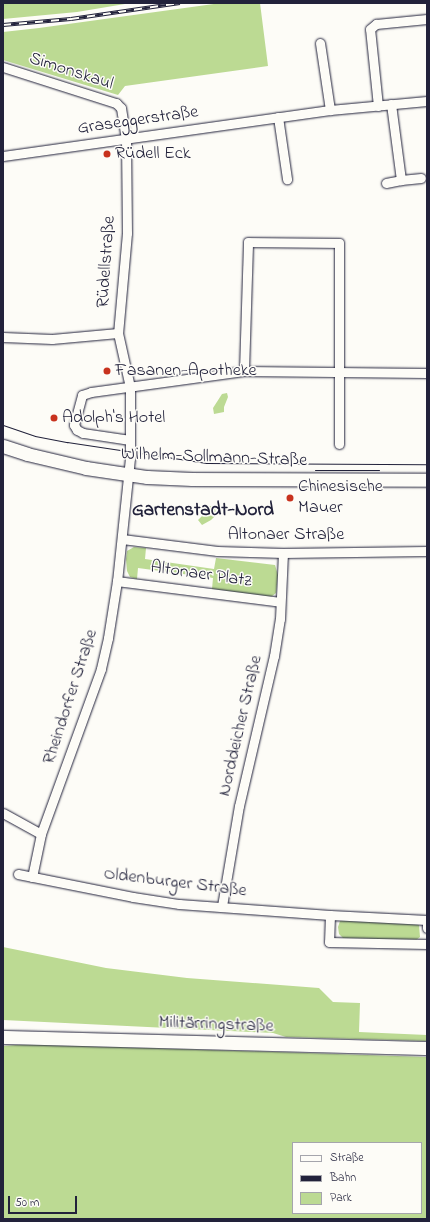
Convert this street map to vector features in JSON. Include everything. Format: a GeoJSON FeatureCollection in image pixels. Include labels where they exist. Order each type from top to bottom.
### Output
{"type":"FeatureCollection","features":[{"type":"Feature","properties":{"kind":"street"},"geometry":{"type":"LineString","coordinates":[[378,106],[370,29],[376,24],[427,19]]}},
{"type":"Feature","properties":{"kind":"street"},"geometry":{"type":"LineString","coordinates":[[320,44],[330,110]]}},
{"type":"Feature","properties":{"kind":"street","name":"Simonskaul"},"geometry":{"type":"LineString","coordinates":[[3,67],[116,103],[121,108],[126,139]]}},
{"type":"Feature","properties":{"kind":"street","name":"Graseggerstraße"},"geometry":{"type":"LineString","coordinates":[[3,156],[330,110],[427,101]]}},
{"type":"Feature","properties":{"kind":"street"},"geometry":{"type":"LineString","coordinates":[[391,104],[401,180]]}},
{"type":"Feature","properties":{"kind":"street"},"geometry":{"type":"LineString","coordinates":[[278,117],[287,179]]}},
{"type":"Feature","properties":{"kind":"street","name":"Rüdellstraße"},"geometry":{"type":"LineString","coordinates":[[126,139],[127,233],[118,333],[130,387],[130,440],[127,475]]}},
{"type":"Feature","properties":{"kind":"street"},"geometry":{"type":"LineString","coordinates":[[386,183],[421,178]]}},
{"type":"Feature","properties":{"kind":"street"},"geometry":{"type":"LineString","coordinates":[[244,371],[248,242],[339,243],[339,444]]}},
{"type":"Feature","properties":{"kind":"street"},"geometry":{"type":"LineString","coordinates":[[3,337],[52,338],[118,333]]}},
{"type":"Feature","properties":{"kind":"street"},"geometry":{"type":"LineString","coordinates":[[130,440],[83,433],[77,430],[74,425],[82,396],[91,392],[244,371],[427,373]]}},
{"type":"Feature","properties":{"kind":"street","name":"Wilhelm-Sollmann-Straße"},"geometry":{"type":"LineString","coordinates":[[3,446],[27,454],[127,475],[192,479],[427,480]]}},
{"type":"Feature","properties":{"kind":"street","name":"Rheindorfer Straße"},"geometry":{"type":"LineString","coordinates":[[32,877],[41,834],[101,669],[108,638],[117,581],[127,475]]}},
{"type":"Feature","properties":{"kind":"street","name":"Altonaer Straße"},"geometry":{"type":"LineString","coordinates":[[122,540],[217,550],[283,553],[427,551]]}},
{"type":"Feature","properties":{"kind":"street","name":"Norddeicher Straße"},"geometry":{"type":"LineString","coordinates":[[222,906],[239,806],[274,656],[280,602],[283,553]]}},
{"type":"Feature","properties":{"kind":"street","name":"Altonaer Platz"},"geometry":{"type":"LineString","coordinates":[[117,581],[280,602]]}},
{"type":"Feature","properties":{"kind":"street"},"geometry":{"type":"LineString","coordinates":[[3,813],[41,834]]}},
{"type":"Feature","properties":{"kind":"street","name":"Oldenburger Straße"},"geometry":{"type":"LineString","coordinates":[[18,874],[133,897],[179,904],[330,915],[427,920]]}},
{"type":"Feature","properties":{"kind":"street"},"geometry":{"type":"LineString","coordinates":[[330,915],[329,942],[427,944]]}},
{"type":"Feature","properties":{"kind":"street"},"geometry":{"type":"LineString","coordinates":[[427,917],[427,928]]}},
{"type":"Feature","properties":{"kind":"street","name":"Militärringstraße"},"geometry":{"type":"LineString","coordinates":[[3,1037],[427,1048]]}},
{"type":"Feature","properties":{"kind":"green space"},"geometry":{"type":"Polygon","coordinates":[[[3,3],[131,3],[77,12],[3,19],[3,3]]]}},
{"type":"Feature","properties":{"kind":"green space"},"geometry":{"type":"Polygon","coordinates":[[[221,3],[260,3],[268,66],[125,86],[118,95],[3,60],[3,32],[221,3]]]}},
{"type":"Feature","properties":{"kind":"green space"},"geometry":{"type":"Polygon","coordinates":[[[227,393],[228,397],[224,407],[224,412],[214,414],[213,408],[222,394],[227,393]]]}},
{"type":"Feature","properties":{"kind":"green space"},"geometry":{"type":"Polygon","coordinates":[[[210,506],[215,507],[216,515],[202,525],[198,520],[205,513],[206,508],[210,506]]]}},
{"type":"Feature","properties":{"kind":"green space"},"geometry":{"type":"Polygon","coordinates":[[[134,547],[146,548],[145,559],[214,569],[216,558],[275,565],[278,575],[276,593],[271,597],[212,589],[213,578],[138,568],[137,579],[130,577],[127,571],[127,551],[134,547]]]}},
{"type":"Feature","properties":{"kind":"green space"},"geometry":{"type":"Polygon","coordinates":[[[346,918],[414,922],[419,925],[420,937],[415,941],[345,940],[339,934],[338,927],[340,921],[346,918]]]}},
{"type":"Feature","properties":{"kind":"green space"},"geometry":{"type":"Polygon","coordinates":[[[3,947],[106,968],[187,978],[319,988],[333,1002],[360,1003],[359,1032],[427,1035],[427,1041],[286,1037],[273,1033],[3,1020],[3,947]]]}},
{"type":"Feature","properties":{"kind":"green space"},"geometry":{"type":"Polygon","coordinates":[[[29,1044],[427,1057],[427,1219],[5,1219],[3,1216],[3,1046],[29,1044]]]}},
{"type":"Feature","properties":{"kind":"tram line"},"geometry":{"type":"LineString","coordinates":[[3,425],[35,436],[67,442],[206,463],[427,464]]}},
{"type":"Feature","properties":{"kind":"tram line"},"geometry":{"type":"LineString","coordinates":[[315,470],[379,470]]}},
{"type":"Feature","properties":{"kind":"railway"},"geometry":{"type":"LineString","coordinates":[[3,25],[71,19],[180,3]]}},
{"type":"Feature","properties":{"kind":"place","name":"Rüdell Eck"},"geometry":{"type":"Point","coordinates":[107,154]}},
{"type":"Feature","properties":{"kind":"place","name":"Fasanen-Apotheke"},"geometry":{"type":"Point","coordinates":[107,371]}},
{"type":"Feature","properties":{"kind":"place","name":"Adolph's Hotel"},"geometry":{"type":"Point","coordinates":[54,418]}},
{"type":"Feature","properties":{"kind":"place","name":"Chinesische Mauer"},"geometry":{"type":"Point","coordinates":[290,498]}},
{"type":"Feature","properties":{"kind":"district","name":"Gartenstadt-Nord"},"geometry":{"type":"Point","coordinates":[203,511]}}]}
